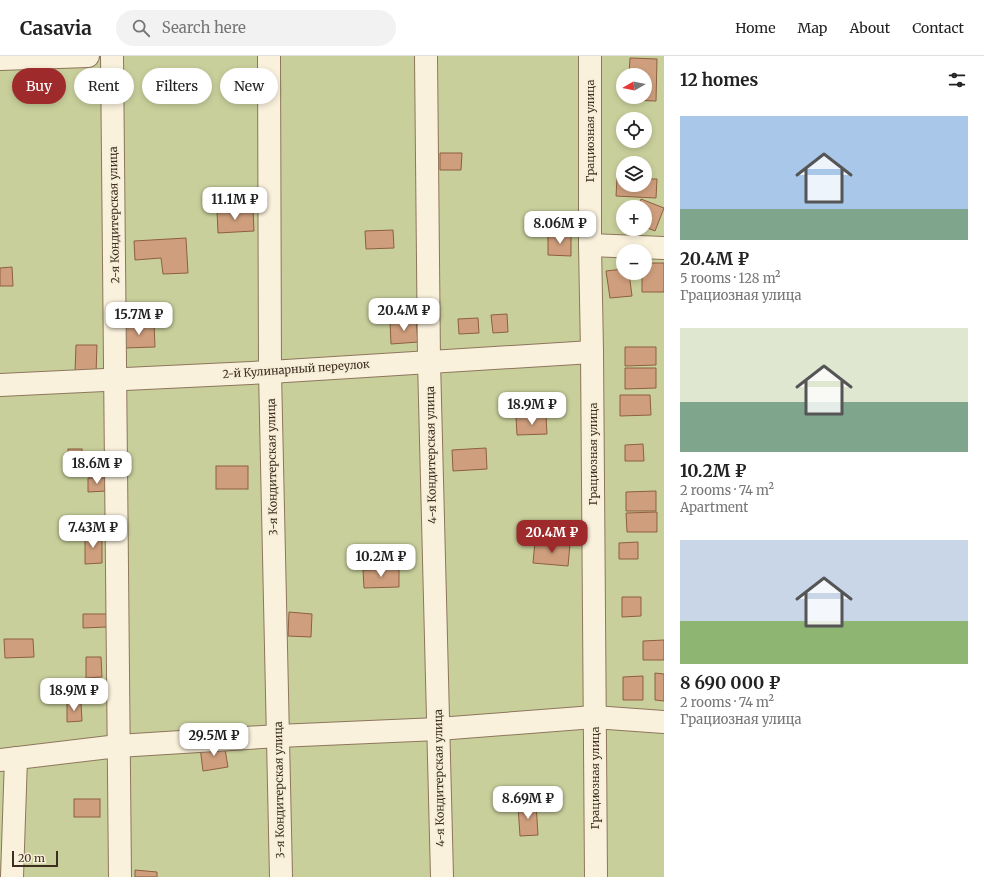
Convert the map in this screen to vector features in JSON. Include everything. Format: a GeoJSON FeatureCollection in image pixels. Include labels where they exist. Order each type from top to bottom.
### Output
{"type":"FeatureCollection","features":[{"type":"Feature","properties":{"kind":"street"},"geometry":{"type":"LineString","coordinates":[[0,59],[88,56]]}},
{"type":"Feature","properties":{"kind":"street","name":"2-я Кондитерская улица"},"geometry":{"type":"LineString","coordinates":[[112,56],[120,877]]}},
{"type":"Feature","properties":{"kind":"street","name":"3-я Кондитерская улица"},"geometry":{"type":"LineString","coordinates":[[269,56],[270,372],[281,877]]}},
{"type":"Feature","properties":{"kind":"street","name":"4-я Кондитерская улица"},"geometry":{"type":"LineString","coordinates":[[426,56],[429,361],[442,877]]}},
{"type":"Feature","properties":{"kind":"street","name":"Грациозная улица"},"geometry":{"type":"LineString","coordinates":[[590,56],[590,245],[596,877]]}},
{"type":"Feature","properties":{"kind":"street"},"geometry":{"type":"LineString","coordinates":[[590,245],[664,248]]}},
{"type":"Feature","properties":{"kind":"street","name":"2-й Кулинарный переулок"},"geometry":{"type":"LineString","coordinates":[[0,385],[270,372],[592,352]]}},
{"type":"Feature","properties":{"kind":"street"},"geometry":{"type":"LineString","coordinates":[[12,877],[8,759],[118,746],[278,736],[438,729],[594,717],[664,722]]}},
{"type":"Feature","properties":{"kind":"green space"},"geometry":{"type":"Polygon","coordinates":[[[0,56],[664,56],[664,877],[0,877],[0,56]]]}},
{"type":"Feature","properties":{"kind":"building"},"geometry":{"type":"Polygon","coordinates":[[[630,58],[657,59],[656,101],[652,101],[652,68],[629,68],[630,58]]]}},
{"type":"Feature","properties":{"kind":"building"},"geometry":{"type":"Polygon","coordinates":[[[440,153],[462,153],[461,170],[440,170],[440,153]]]}},
{"type":"Feature","properties":{"kind":"building"},"geometry":{"type":"Polygon","coordinates":[[[652,179],[657,179],[656,198],[616,196],[616,192],[652,192],[652,179]]]}},
{"type":"Feature","properties":{"kind":"building"},"geometry":{"type":"Polygon","coordinates":[[[652,203],[664,208],[655,231],[652,230],[652,203]]]}},
{"type":"Feature","properties":{"kind":"building"},"geometry":{"type":"Polygon","coordinates":[[[253,210],[254,231],[218,233],[217,211],[253,210]]]}},
{"type":"Feature","properties":{"kind":"building"},"geometry":{"type":"Polygon","coordinates":[[[393,230],[394,248],[366,249],[365,231],[393,230]]]}},
{"type":"Feature","properties":{"kind":"building"},"geometry":{"type":"Polygon","coordinates":[[[548,234],[571,234],[571,256],[548,255],[548,234]]]}},
{"type":"Feature","properties":{"kind":"building"},"geometry":{"type":"Polygon","coordinates":[[[186,238],[188,273],[163,274],[161,258],[135,260],[134,241],[186,238]]]}},
{"type":"Feature","properties":{"kind":"building"},"geometry":{"type":"Polygon","coordinates":[[[652,263],[664,263],[664,292],[642,292],[642,280],[652,280],[652,263]]]}},
{"type":"Feature","properties":{"kind":"building"},"geometry":{"type":"Polygon","coordinates":[[[12,267],[13,286],[0,286],[0,268],[12,267]]]}},
{"type":"Feature","properties":{"kind":"building"},"geometry":{"type":"Polygon","coordinates":[[[616,270],[616,280],[630,280],[632,296],[610,298],[606,271],[616,270]]]}},
{"type":"Feature","properties":{"kind":"building"},"geometry":{"type":"Polygon","coordinates":[[[507,314],[508,332],[493,333],[491,315],[507,314]]]}},
{"type":"Feature","properties":{"kind":"building"},"geometry":{"type":"Polygon","coordinates":[[[478,318],[479,333],[459,334],[458,319],[478,318]]]}},
{"type":"Feature","properties":{"kind":"building"},"geometry":{"type":"Polygon","coordinates":[[[416,320],[418,342],[391,344],[390,322],[416,320]]]}},
{"type":"Feature","properties":{"kind":"building"},"geometry":{"type":"Polygon","coordinates":[[[154,323],[155,347],[124,348],[124,324],[154,323]]]}},
{"type":"Feature","properties":{"kind":"building"},"geometry":{"type":"Polygon","coordinates":[[[76,345],[97,345],[96,373],[75,372],[76,345]]]}},
{"type":"Feature","properties":{"kind":"building"},"geometry":{"type":"Polygon","coordinates":[[[625,347],[656,347],[656,365],[625,366],[625,347]]]}},
{"type":"Feature","properties":{"kind":"building"},"geometry":{"type":"Polygon","coordinates":[[[625,368],[656,368],[656,388],[625,389],[625,368]]]}},
{"type":"Feature","properties":{"kind":"building"},"geometry":{"type":"Polygon","coordinates":[[[620,395],[650,395],[651,415],[620,416],[620,395]]]}},
{"type":"Feature","properties":{"kind":"building"},"geometry":{"type":"Polygon","coordinates":[[[546,416],[547,434],[517,435],[516,417],[546,416]]]}},
{"type":"Feature","properties":{"kind":"building"},"geometry":{"type":"Polygon","coordinates":[[[643,444],[644,461],[625,461],[625,445],[643,444]]]}},
{"type":"Feature","properties":{"kind":"building"},"geometry":{"type":"Polygon","coordinates":[[[486,448],[487,469],[453,471],[452,450],[486,448]]]}},
{"type":"Feature","properties":{"kind":"building"},"geometry":{"type":"Polygon","coordinates":[[[68,449],[82,449],[82,471],[68,471],[68,449]]]}},
{"type":"Feature","properties":{"kind":"building"},"geometry":{"type":"Polygon","coordinates":[[[216,466],[248,466],[248,489],[216,489],[216,466]]]}},
{"type":"Feature","properties":{"kind":"building"},"geometry":{"type":"Polygon","coordinates":[[[88,478],[106,478],[106,491],[88,492],[88,478]]]}},
{"type":"Feature","properties":{"kind":"building"},"geometry":{"type":"Polygon","coordinates":[[[656,491],[656,511],[626,511],[626,492],[656,491]]]}},
{"type":"Feature","properties":{"kind":"building"},"geometry":{"type":"Polygon","coordinates":[[[657,512],[657,532],[627,532],[626,513],[657,512]]]}},
{"type":"Feature","properties":{"kind":"building"},"geometry":{"type":"Polygon","coordinates":[[[85,535],[102,535],[102,563],[85,564],[85,535]]]}},
{"type":"Feature","properties":{"kind":"building"},"geometry":{"type":"Polygon","coordinates":[[[535,541],[570,544],[568,566],[533,563],[535,541]]]}},
{"type":"Feature","properties":{"kind":"building"},"geometry":{"type":"Polygon","coordinates":[[[638,542],[638,559],[619,559],[619,543],[638,542]]]}},
{"type":"Feature","properties":{"kind":"building"},"geometry":{"type":"Polygon","coordinates":[[[399,569],[399,587],[364,588],[363,570],[399,569]]]}},
{"type":"Feature","properties":{"kind":"building"},"geometry":{"type":"Polygon","coordinates":[[[622,597],[641,597],[641,616],[622,617],[622,597]]]}},
{"type":"Feature","properties":{"kind":"building"},"geometry":{"type":"Polygon","coordinates":[[[289,612],[312,614],[311,637],[288,636],[289,612]]]}},
{"type":"Feature","properties":{"kind":"building"},"geometry":{"type":"Polygon","coordinates":[[[83,614],[107,614],[107,627],[83,628],[83,614]]]}},
{"type":"Feature","properties":{"kind":"building"},"geometry":{"type":"Polygon","coordinates":[[[4,639],[33,639],[34,657],[5,658],[4,639]]]}},
{"type":"Feature","properties":{"kind":"building"},"geometry":{"type":"Polygon","coordinates":[[[664,640],[664,660],[643,660],[643,641],[664,640]]]}},
{"type":"Feature","properties":{"kind":"building"},"geometry":{"type":"Polygon","coordinates":[[[86,657],[101,657],[102,677],[86,678],[86,657]]]}},
{"type":"Feature","properties":{"kind":"building"},"geometry":{"type":"Polygon","coordinates":[[[655,673],[664,674],[664,701],[655,700],[655,673]]]}},
{"type":"Feature","properties":{"kind":"building"},"geometry":{"type":"Polygon","coordinates":[[[643,676],[643,700],[623,700],[623,677],[643,676]]]}},
{"type":"Feature","properties":{"kind":"building"},"geometry":{"type":"Polygon","coordinates":[[[67,703],[81,703],[82,721],[67,722],[67,703]]]}},
{"type":"Feature","properties":{"kind":"building"},"geometry":{"type":"Polygon","coordinates":[[[224,743],[228,767],[203,771],[200,747],[224,743]]]}},
{"type":"Feature","properties":{"kind":"building"},"geometry":{"type":"Polygon","coordinates":[[[74,799],[100,799],[100,817],[74,817],[74,799]]]}},
{"type":"Feature","properties":{"kind":"building"},"geometry":{"type":"Polygon","coordinates":[[[536,804],[538,835],[520,836],[518,806],[536,804]]]}},
{"type":"Feature","properties":{"kind":"building"},"geometry":{"type":"Polygon","coordinates":[[[135,870],[157,872],[157,877],[135,877],[135,870]]]}}]}
